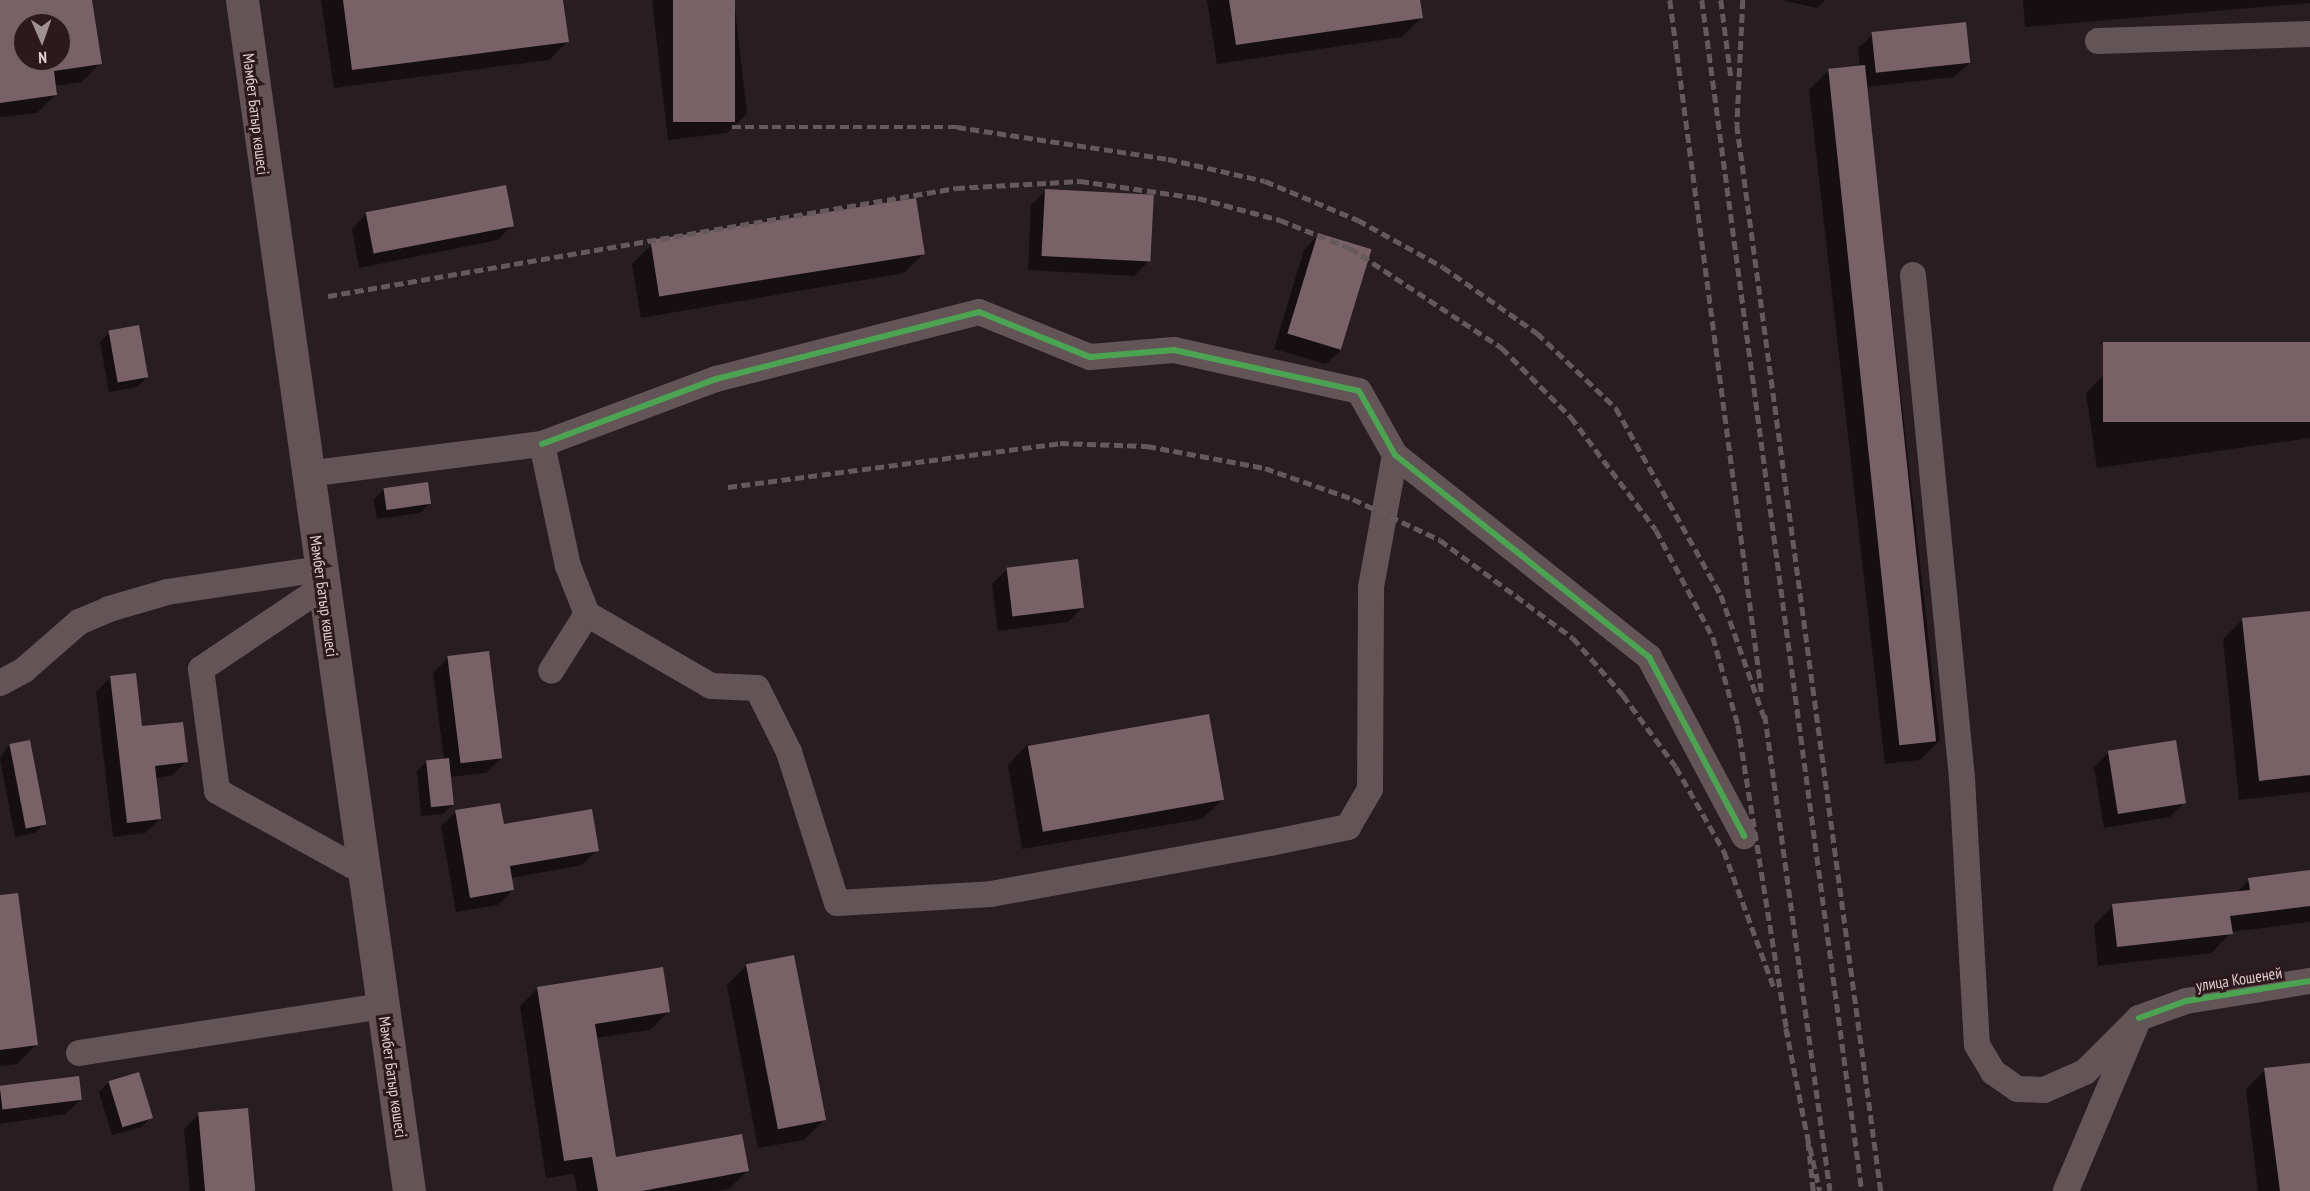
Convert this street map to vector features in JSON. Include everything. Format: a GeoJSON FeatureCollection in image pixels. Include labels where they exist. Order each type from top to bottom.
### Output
{"type":"FeatureCollection","features":[{"type":"Feature","properties":{"kind":"main road","name":"Мәмбет Батыр көшесі"},"geometry":{"type":"LineString","coordinates":[[242,0],[321,578],[409,1191]]}},
{"type":"Feature","properties":{"kind":"street"},"geometry":{"type":"LineString","coordinates":[[2098,41],[2310,34]]}},
{"type":"Feature","properties":{"kind":"street"},"geometry":{"type":"LineString","coordinates":[[1913,274],[1962,778],[1977,1045],[1992,1072],[2018,1089],[2044,1090],[2085,1072],[2139,1018]]}},
{"type":"Feature","properties":{"kind":"street"},"geometry":{"type":"LineString","coordinates":[[307,474],[542,444],[716,379],[979,312],[1090,357],[1174,350],[1359,391],[1395,455],[1649,657],[1743,836]]}},
{"type":"Feature","properties":{"kind":"street"},"geometry":{"type":"LineString","coordinates":[[542,444],[568,566],[587,614],[711,686],[757,688],[789,752],[837,903],[990,894],[1348,827],[1370,789],[1371,588],[1395,455]]}},
{"type":"Feature","properties":{"kind":"street"},"geometry":{"type":"LineString","coordinates":[[0,683],[24,670],[79,622],[109,609],[167,592],[321,578]]}},
{"type":"Feature","properties":{"kind":"street"},"geometry":{"type":"LineString","coordinates":[[321,578],[201,669],[217,791],[364,872]]}},
{"type":"Feature","properties":{"kind":"street"},"geometry":{"type":"LineString","coordinates":[[551,671],[587,614]]}},
{"type":"Feature","properties":{"kind":"street","name":"улица Кошеней"},"geometry":{"type":"LineString","coordinates":[[2139,1018],[2186,1001],[2310,981]]}},
{"type":"Feature","properties":{"kind":"street"},"geometry":{"type":"LineString","coordinates":[[79,1053],[383,1006]]}},
{"type":"Feature","properties":{"kind":"street"},"geometry":{"type":"LineString","coordinates":[[2066,1191],[2139,1018]]}},
{"type":"Feature","properties":{"kind":"building"},"geometry":{"type":"Polygon","coordinates":[[[0,0],[92,0],[102,64],[72,68],[72,12],[12,12],[12,72],[54,72],[57,95],[0,103],[0,0]]]}},
{"type":"Feature","properties":{"kind":"building"},"geometry":{"type":"Polygon","coordinates":[[[343,0],[563,0],[569,42],[352,70],[343,0]]]}},
{"type":"Feature","properties":{"kind":"building"},"geometry":{"type":"Polygon","coordinates":[[[673,0],[735,0],[735,122],[673,122],[673,0]]]}},
{"type":"Feature","properties":{"kind":"building"},"geometry":{"type":"Polygon","coordinates":[[[1229,0],[1420,0],[1423,18],[1236,45],[1229,0]]]}},
{"type":"Feature","properties":{"kind":"building"},"geometry":{"type":"Polygon","coordinates":[[[1966,22],[1970,63],[1876,73],[1872,32],[1966,22]]]}},
{"type":"Feature","properties":{"kind":"building"},"geometry":{"type":"Polygon","coordinates":[[[1865,65],[1936,741],[1899,745],[1828,69],[1865,65]]]}},
{"type":"Feature","properties":{"kind":"building"},"geometry":{"type":"Polygon","coordinates":[[[506,185],[514,226],[374,254],[366,212],[506,185]]]}},
{"type":"Feature","properties":{"kind":"building"},"geometry":{"type":"Polygon","coordinates":[[[1045,189],[1154,195],[1150,262],[1041,256],[1045,189]]]}},
{"type":"Feature","properties":{"kind":"building"},"geometry":{"type":"Polygon","coordinates":[[[916,198],[925,254],[659,296],[650,240],[916,198]]]}},
{"type":"Feature","properties":{"kind":"building"},"geometry":{"type":"Polygon","coordinates":[[[1318,233],[1372,249],[1341,350],[1287,333],[1318,233]]]}},
{"type":"Feature","properties":{"kind":"building"},"geometry":{"type":"Polygon","coordinates":[[[139,325],[148,377],[118,383],[108,330],[139,325]]]}},
{"type":"Feature","properties":{"kind":"building"},"geometry":{"type":"Polygon","coordinates":[[[2103,342],[2310,342],[2310,422],[2103,422],[2103,342]]]}},
{"type":"Feature","properties":{"kind":"building"},"geometry":{"type":"Polygon","coordinates":[[[428,482],[431,504],[386,510],[383,488],[428,482]]]}},
{"type":"Feature","properties":{"kind":"building"},"geometry":{"type":"Polygon","coordinates":[[[1078,559],[1084,608],[1013,616],[1007,568],[1078,559]]]}},
{"type":"Feature","properties":{"kind":"building"},"geometry":{"type":"Polygon","coordinates":[[[2310,611],[2310,775],[2259,781],[2242,618],[2310,611]]]}},
{"type":"Feature","properties":{"kind":"building"},"geometry":{"type":"Polygon","coordinates":[[[489,651],[502,758],[460,763],[447,656],[489,651]]]}},
{"type":"Feature","properties":{"kind":"building"},"geometry":{"type":"Polygon","coordinates":[[[136,673],[142,726],[183,722],[188,762],[155,766],[161,819],[127,823],[110,676],[136,673]]]}},
{"type":"Feature","properties":{"kind":"building"},"geometry":{"type":"Polygon","coordinates":[[[1209,714],[1224,800],[1043,832],[1028,746],[1209,714]]]}},
{"type":"Feature","properties":{"kind":"building"},"geometry":{"type":"Polygon","coordinates":[[[30,740],[46,824],[26,828],[9,744],[30,740]]]}},
{"type":"Feature","properties":{"kind":"building"},"geometry":{"type":"Polygon","coordinates":[[[2176,740],[2186,803],[2118,814],[2108,751],[2176,740]]]}},
{"type":"Feature","properties":{"kind":"building"},"geometry":{"type":"Polygon","coordinates":[[[449,758],[454,805],[431,807],[426,760],[449,758]]]}},
{"type":"Feature","properties":{"kind":"building"},"geometry":{"type":"Polygon","coordinates":[[[500,803],[504,824],[592,809],[599,851],[510,866],[514,890],[470,898],[455,810],[500,803]]]}},
{"type":"Feature","properties":{"kind":"building"},"geometry":{"type":"Polygon","coordinates":[[[2310,870],[2310,906],[2230,916],[2233,934],[2117,947],[2112,904],[2250,890],[2248,878],[2310,870]]]}},
{"type":"Feature","properties":{"kind":"building"},"geometry":{"type":"Polygon","coordinates":[[[18,893],[38,1045],[0,1050],[0,895],[18,893]]]}},
{"type":"Feature","properties":{"kind":"building"},"geometry":{"type":"Polygon","coordinates":[[[794,955],[826,1120],[778,1129],[746,964],[794,955]]]}},
{"type":"Feature","properties":{"kind":"building"},"geometry":{"type":"Polygon","coordinates":[[[663,967],[670,1012],[595,1024],[616,1157],[742,1134],[749,1171],[642,1191],[598,1191],[592,1157],[564,1161],[537,987],[663,967]]]}},
{"type":"Feature","properties":{"kind":"building"},"geometry":{"type":"Polygon","coordinates":[[[2310,1063],[2310,1191],[2280,1191],[2264,1068],[2310,1063]]]}},
{"type":"Feature","properties":{"kind":"building"},"geometry":{"type":"Polygon","coordinates":[[[139,1072],[153,1118],[122,1127],[108,1081],[139,1072]]]}},
{"type":"Feature","properties":{"kind":"building"},"geometry":{"type":"Polygon","coordinates":[[[79,1076],[82,1100],[3,1110],[0,1086],[79,1076]]]}},
{"type":"Feature","properties":{"kind":"building"},"geometry":{"type":"Polygon","coordinates":[[[248,1108],[255,1191],[205,1191],[198,1112],[248,1108]]]}},
{"type":"Feature","properties":{"kind":"railway"},"geometry":{"type":"LineString","coordinates":[[1670,0],[1762,695]]}},
{"type":"Feature","properties":{"kind":"railway"},"geometry":{"type":"LineString","coordinates":[[1702,0],[1862,1191]]}},
{"type":"Feature","properties":{"kind":"railway"},"geometry":{"type":"LineString","coordinates":[[1721,0],[1731,77]]}},
{"type":"Feature","properties":{"kind":"railway"},"geometry":{"type":"LineString","coordinates":[[1743,0],[1737,125],[1881,1191]]}},
{"type":"Feature","properties":{"kind":"railway"},"geometry":{"type":"LineString","coordinates":[[732,127],[957,127],[1168,159],[1265,181],[1358,220],[1443,267],[1537,333],[1616,408],[1721,595],[1766,722]]}},
{"type":"Feature","properties":{"kind":"railway"},"geometry":{"type":"LineString","coordinates":[[328,296],[956,188],[1080,181],[1198,198],[1280,220],[1350,248],[1502,348],[1571,417],[1656,530],[1713,637],[1738,725],[1788,1037]]}},
{"type":"Feature","properties":{"kind":"railway"},"geometry":{"type":"LineString","coordinates":[[728,487],[1060,443],[1147,446],[1265,468],[1353,499],[1440,540],[1573,638],[1623,695],[1676,767],[1724,851],[1774,988]]}},
{"type":"Feature","properties":{"kind":"railway"},"geometry":{"type":"LineString","coordinates":[[1765,715],[1830,1191]]}},
{"type":"Feature","properties":{"kind":"railway"},"geometry":{"type":"LineString","coordinates":[[1786,1028],[1807,1134]]}},
{"type":"Feature","properties":{"kind":"railway"},"geometry":{"type":"LineString","coordinates":[[1813,1191],[1807,1134],[1820,1191]]}},
{"type":"Feature","properties":{"kind":"cycle path"},"geometry":{"type":"LineString","coordinates":[[542,444],[716,379],[979,312],[1090,357],[1174,350],[1359,391],[1395,455],[1649,657],[1744,836]]}},
{"type":"Feature","properties":{"kind":"cycle path"},"geometry":{"type":"LineString","coordinates":[[2139,1018],[2186,1001],[2310,981]]}}]}
